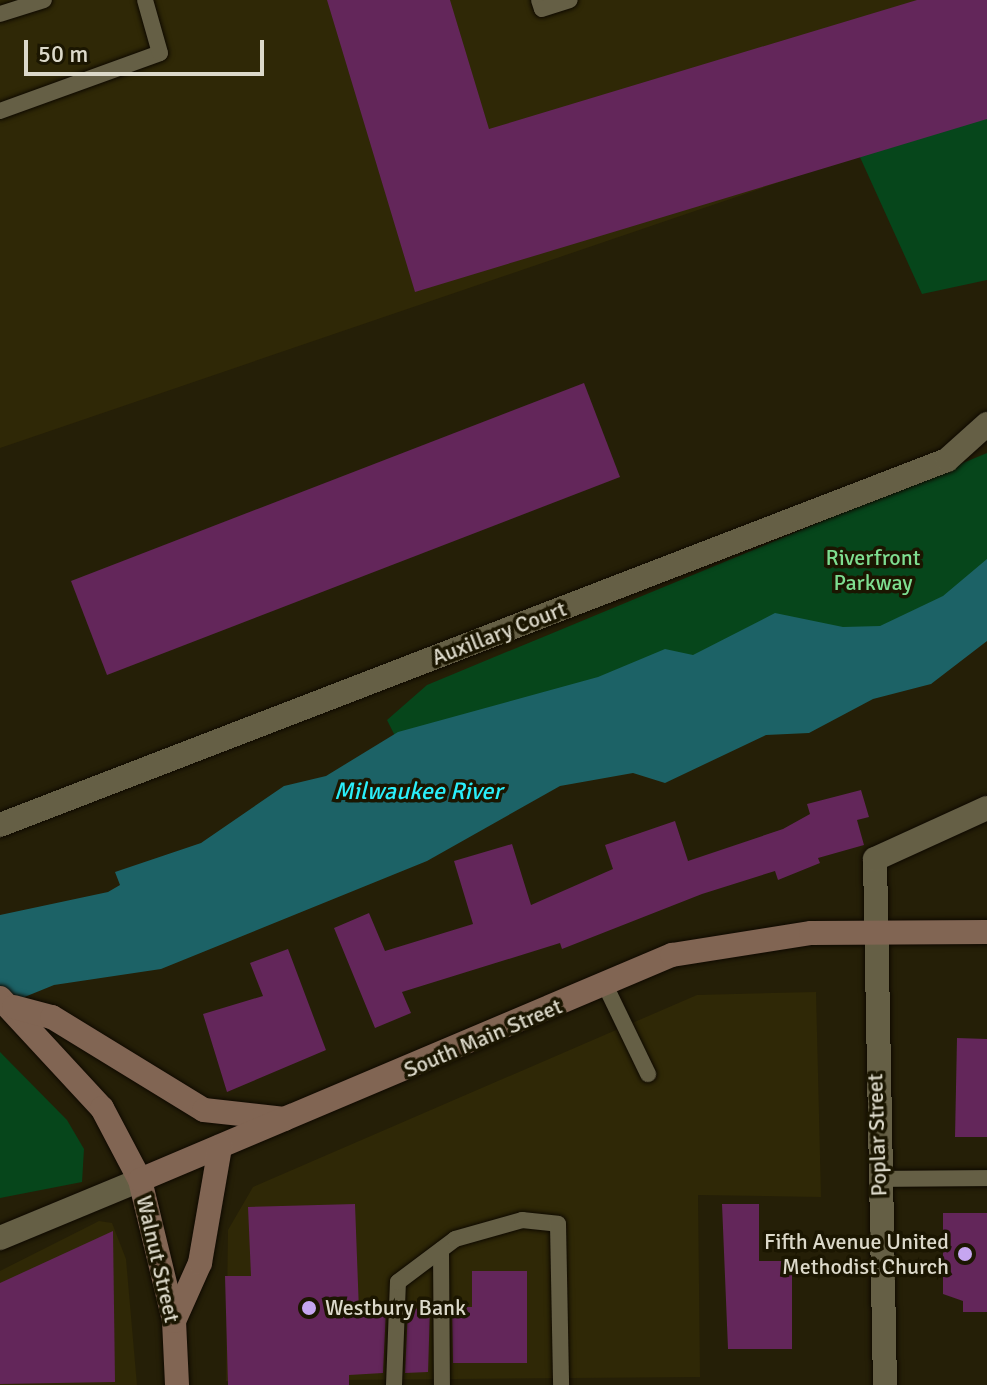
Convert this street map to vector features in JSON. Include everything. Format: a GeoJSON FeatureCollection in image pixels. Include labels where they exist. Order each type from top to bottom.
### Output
{"type":"FeatureCollection","features":[{"type":"Feature","properties":{"kind":"main road","name":"South Main Street"},"geometry":{"type":"LineString","coordinates":[[140,1180],[672,955],[811,933],[987,932]]}},
{"type":"Feature","properties":{"kind":"main road"},"geometry":{"type":"LineString","coordinates":[[6,1002],[52,1017],[204,1110],[287,1119]]}},
{"type":"Feature","properties":{"kind":"main road","name":"Walnut Street"},"geometry":{"type":"LineString","coordinates":[[6,1002],[102,1108],[140,1180],[174,1321],[177,1385]]}},
{"type":"Feature","properties":{"kind":"main road"},"geometry":{"type":"LineString","coordinates":[[174,1321],[200,1263],[220,1147]]}},
{"type":"Feature","properties":{"kind":"street","name":"Auxillary Court"},"geometry":{"type":"LineString","coordinates":[[0,825],[947,460],[987,424]]}},
{"type":"Feature","properties":{"kind":"street","name":"Poplar Street"},"geometry":{"type":"LineString","coordinates":[[885,1385],[871,933],[875,859],[987,808]]}},
{"type":"Feature","properties":{"kind":"street","name":"South Main Street"},"geometry":{"type":"LineString","coordinates":[[0,1238],[140,1180]]}},
{"type":"Feature","properties":{"kind":"lane"},"geometry":{"type":"LineString","coordinates":[[0,14],[44,0]]}},
{"type":"Feature","properties":{"kind":"lane"},"geometry":{"type":"LineString","coordinates":[[0,111],[160,53],[145,0]]}},
{"type":"Feature","properties":{"kind":"lane"},"geometry":{"type":"LineString","coordinates":[[539,0],[542,9],[570,0]]}},
{"type":"Feature","properties":{"kind":"lane"},"geometry":{"type":"LineString","coordinates":[[605,985],[648,1074]]}},
{"type":"Feature","properties":{"kind":"lane"},"geometry":{"type":"LineString","coordinates":[[878,1179],[987,1178]]}},
{"type":"Feature","properties":{"kind":"lane"},"geometry":{"type":"LineString","coordinates":[[394,1385],[398,1282],[441,1250],[490,1225],[558,1224],[561,1385]]}},
{"type":"Feature","properties":{"kind":"lane"},"geometry":{"type":"LineString","coordinates":[[441,1250],[442,1385]]}},
{"type":"Feature","properties":{"kind":"shaded area"},"geometry":{"type":"Polygon","coordinates":[[[0,0],[987,0],[859,155],[0,448],[0,0]]]}},
{"type":"Feature","properties":{"kind":"shaded area"},"geometry":{"type":"Polygon","coordinates":[[[816,992],[821,1197],[698,1195],[700,1377],[226,1381],[228,1230],[253,1187],[697,995],[816,992]]]}},
{"type":"Feature","properties":{"kind":"shaded area"},"geometry":{"type":"Polygon","coordinates":[[[99,1221],[112,1223],[126,1259],[137,1385],[0,1385],[0,1271],[99,1221]]]}},
{"type":"Feature","properties":{"kind":"green space"},"geometry":{"type":"Polygon","coordinates":[[[987,118],[987,280],[922,294],[859,155],[987,118]]]}},
{"type":"Feature","properties":{"kind":"green space","name":"Riverfront Parkway"},"geometry":{"type":"Polygon","coordinates":[[[987,453],[987,570],[889,632],[701,660],[399,744],[387,720],[427,685],[987,453]]]}},
{"type":"Feature","properties":{"kind":"green space"},"geometry":{"type":"Polygon","coordinates":[[[0,1052],[67,1120],[84,1149],[82,1182],[0,1198],[0,1052]]]}},
{"type":"Feature","properties":{"kind":"water","name":"Milwaukee River"},"geometry":{"type":"Polygon","coordinates":[[[987,559],[987,641],[931,684],[873,699],[809,733],[766,735],[665,783],[633,773],[560,786],[427,861],[161,969],[54,985],[0,1007],[0,915],[108,892],[120,885],[115,872],[201,843],[284,786],[326,776],[398,732],[598,677],[665,649],[693,655],[775,613],[843,627],[880,626],[943,596],[987,559]]]}},
{"type":"Feature","properties":{"kind":"building"},"geometry":{"type":"Polygon","coordinates":[[[327,0],[450,0],[489,129],[917,0],[987,0],[987,119],[415,292],[327,0]]]}},
{"type":"Feature","properties":{"kind":"building"},"geometry":{"type":"Polygon","coordinates":[[[584,383],[620,477],[107,675],[71,581],[584,383]]]}},
{"type":"Feature","properties":{"kind":"building"},"geometry":{"type":"Polygon","coordinates":[[[861,790],[869,817],[857,820],[864,845],[818,858],[820,863],[778,880],[775,871],[702,894],[562,949],[560,943],[402,992],[411,1013],[375,1028],[334,928],[369,913],[385,951],[473,924],[454,861],[512,844],[531,905],[613,869],[605,845],[675,821],[688,861],[783,829],[810,814],[807,804],[861,790]]]}},
{"type":"Feature","properties":{"kind":"building"},"geometry":{"type":"Polygon","coordinates":[[[288,949],[326,1050],[227,1092],[203,1014],[263,996],[250,963],[288,949]]]}},
{"type":"Feature","properties":{"kind":"building"},"geometry":{"type":"Polygon","coordinates":[[[957,1038],[987,1039],[987,1137],[955,1137],[957,1038]]]}},
{"type":"Feature","properties":{"kind":"building"},"geometry":{"type":"Polygon","coordinates":[[[355,1204],[359,1311],[386,1310],[383,1373],[349,1375],[349,1385],[228,1385],[225,1276],[251,1276],[248,1207],[355,1204]]]}},
{"type":"Feature","properties":{"kind":"building"},"geometry":{"type":"Polygon","coordinates":[[[722,1204],[759,1204],[759,1261],[792,1261],[792,1349],[728,1349],[722,1204]]]}},
{"type":"Feature","properties":{"kind":"building","name":"Fifth Avenue United Methodist Church"},"geometry":{"type":"Polygon","coordinates":[[[943,1213],[987,1213],[987,1312],[963,1312],[963,1301],[943,1294],[943,1213]]]}},
{"type":"Feature","properties":{"kind":"building"},"geometry":{"type":"Polygon","coordinates":[[[113,1231],[115,1382],[0,1384],[0,1283],[113,1231]]]}},
{"type":"Feature","properties":{"kind":"building"},"geometry":{"type":"Polygon","coordinates":[[[472,1271],[527,1271],[527,1363],[453,1363],[452,1307],[472,1307],[472,1271]]]}},
{"type":"Feature","properties":{"kind":"building"},"geometry":{"type":"Polygon","coordinates":[[[430,1308],[428,1372],[405,1373],[408,1309],[430,1308]]]}},
{"type":"Feature","properties":{"kind":"place","name":"Fifth Avenue United Methodist Church"},"geometry":{"type":"Point","coordinates":[965,1254]}},
{"type":"Feature","properties":{"kind":"place","name":"Westbury Bank"},"geometry":{"type":"Point","coordinates":[309,1308]}}]}
